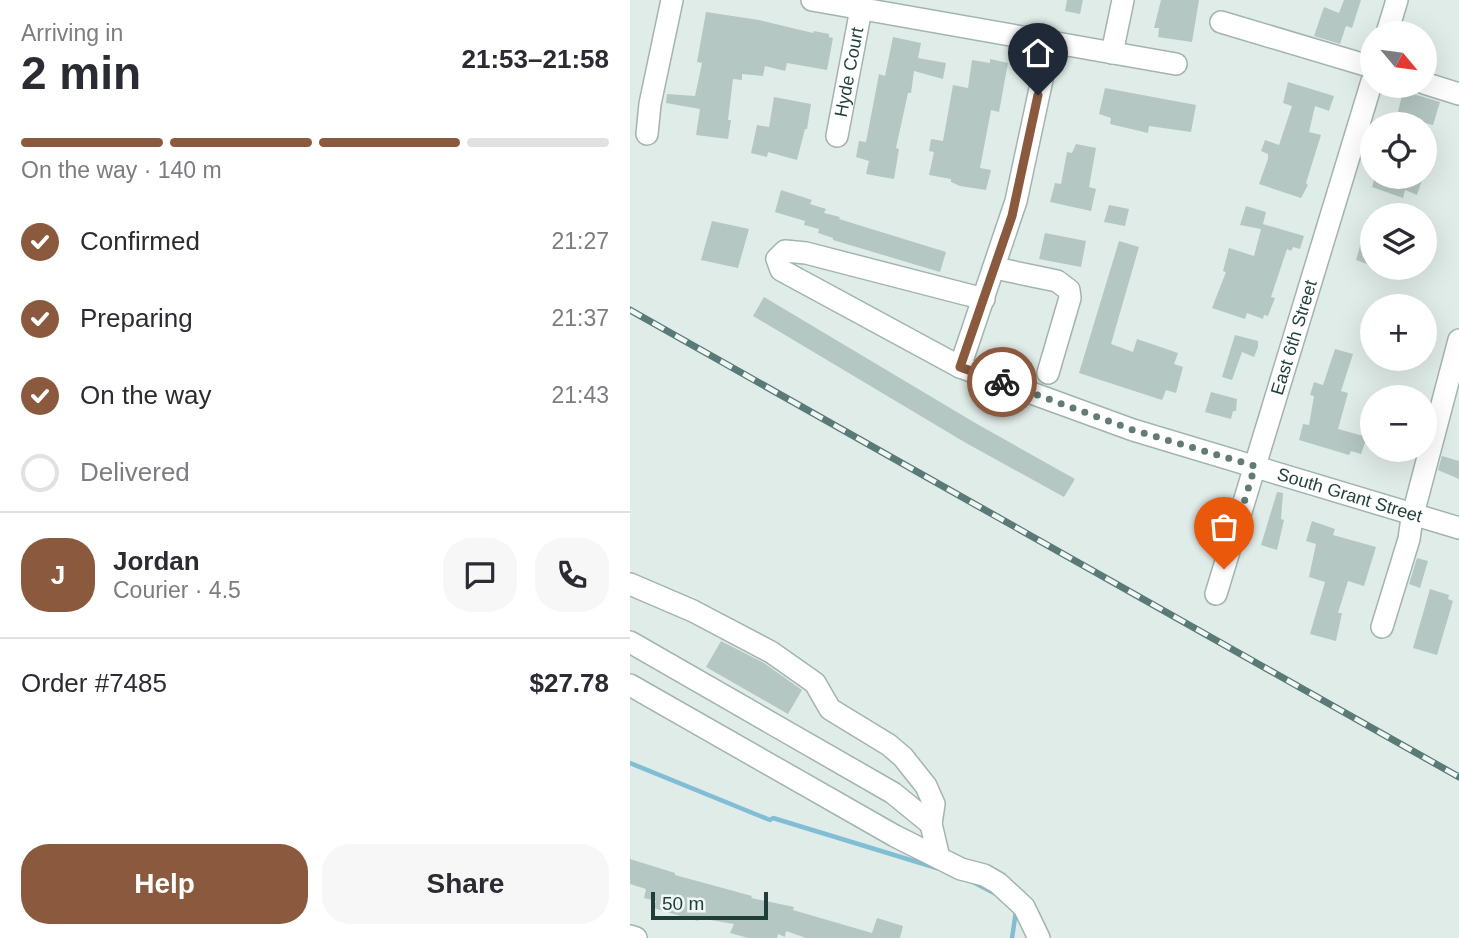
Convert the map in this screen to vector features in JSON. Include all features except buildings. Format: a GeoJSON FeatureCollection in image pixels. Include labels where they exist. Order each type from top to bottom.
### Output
{"type":"FeatureCollection","features":[{"type":"Feature","properties":{"kind":"street"},"geometry":{"type":"LineString","coordinates":[[647,134],[650,104],[672,0]]}},
{"type":"Feature","properties":{"kind":"street"},"geometry":{"type":"LineString","coordinates":[[812,0],[1176,64]]}},
{"type":"Feature","properties":{"kind":"street"},"geometry":{"type":"LineString","coordinates":[[1112,53],[1123,0]]}},
{"type":"Feature","properties":{"kind":"street"},"geometry":{"type":"LineString","coordinates":[[1391,21],[1397,0]]}},
{"type":"Feature","properties":{"kind":"street","name":"Hyde Court"},"geometry":{"type":"LineString","coordinates":[[837,136],[861,9]]}},
{"type":"Feature","properties":{"kind":"street"},"geometry":{"type":"LineString","coordinates":[[1221,22],[1360,63]]}},
{"type":"Feature","properties":{"kind":"street"},"geometry":{"type":"LineString","coordinates":[[960,367],[1016,201],[1050,42]]}},
{"type":"Feature","properties":{"kind":"street"},"geometry":{"type":"LineString","coordinates":[[1437,87],[1459,94]]}},
{"type":"Feature","properties":{"kind":"street","name":"East 6th Street"},"geometry":{"type":"LineString","coordinates":[[1216,594],[1367,98]]}},
{"type":"Feature","properties":{"kind":"street","name":"South Grant Street"},"geometry":{"type":"LineString","coordinates":[[984,299],[806,253],[785,251],[777,259],[781,270],[960,367],[1133,430],[1459,528]]}},
{"type":"Feature","properties":{"kind":"street"},"geometry":{"type":"LineString","coordinates":[[995,268],[1057,281],[1069,290],[1070,298],[1048,373]]}},
{"type":"Feature","properties":{"kind":"street"},"geometry":{"type":"LineString","coordinates":[[1382,627],[1409,539],[1413,514],[1459,340]]}},
{"type":"Feature","properties":{"kind":"street"},"geometry":{"type":"LineString","coordinates":[[630,584],[771,652],[808,677],[830,709],[889,745],[903,757],[934,804],[931,824],[939,858]]}},
{"type":"Feature","properties":{"kind":"street"},"geometry":{"type":"LineString","coordinates":[[630,642],[893,793],[931,824]]}},
{"type":"Feature","properties":{"kind":"street"},"geometry":{"type":"LineString","coordinates":[[630,685],[884,830],[961,869],[984,875],[998,883],[1024,907],[1039,938]]}},
{"type":"Feature","properties":{"kind":"street"},"geometry":{"type":"LineString","coordinates":[[630,936],[636,938]]}},
{"type":"Feature","properties":{"kind":"waterway"},"geometry":{"type":"LineString","coordinates":[[630,763],[770,820],[773,818],[940,869]]}},
{"type":"Feature","properties":{"kind":"waterway"},"geometry":{"type":"LineString","coordinates":[[971,881],[994,893]]}},
{"type":"Feature","properties":{"kind":"waterway"},"geometry":{"type":"LineString","coordinates":[[1012,938],[1016,911]]}},
{"type":"Feature","properties":{"kind":"railway"},"geometry":{"type":"LineString","coordinates":[[630,310],[1459,777]]}},
{"type":"Feature","properties":{"kind":"way so far"},"geometry":{"type":"LineString","coordinates":[[1002,382],[1133,430],[1255,466],[1224,569]]}},
{"type":"Feature","properties":{"kind":"route"},"geometry":{"type":"LineString","coordinates":[[1002,382],[960,367],[1012,216],[1038,95]]}}]}
